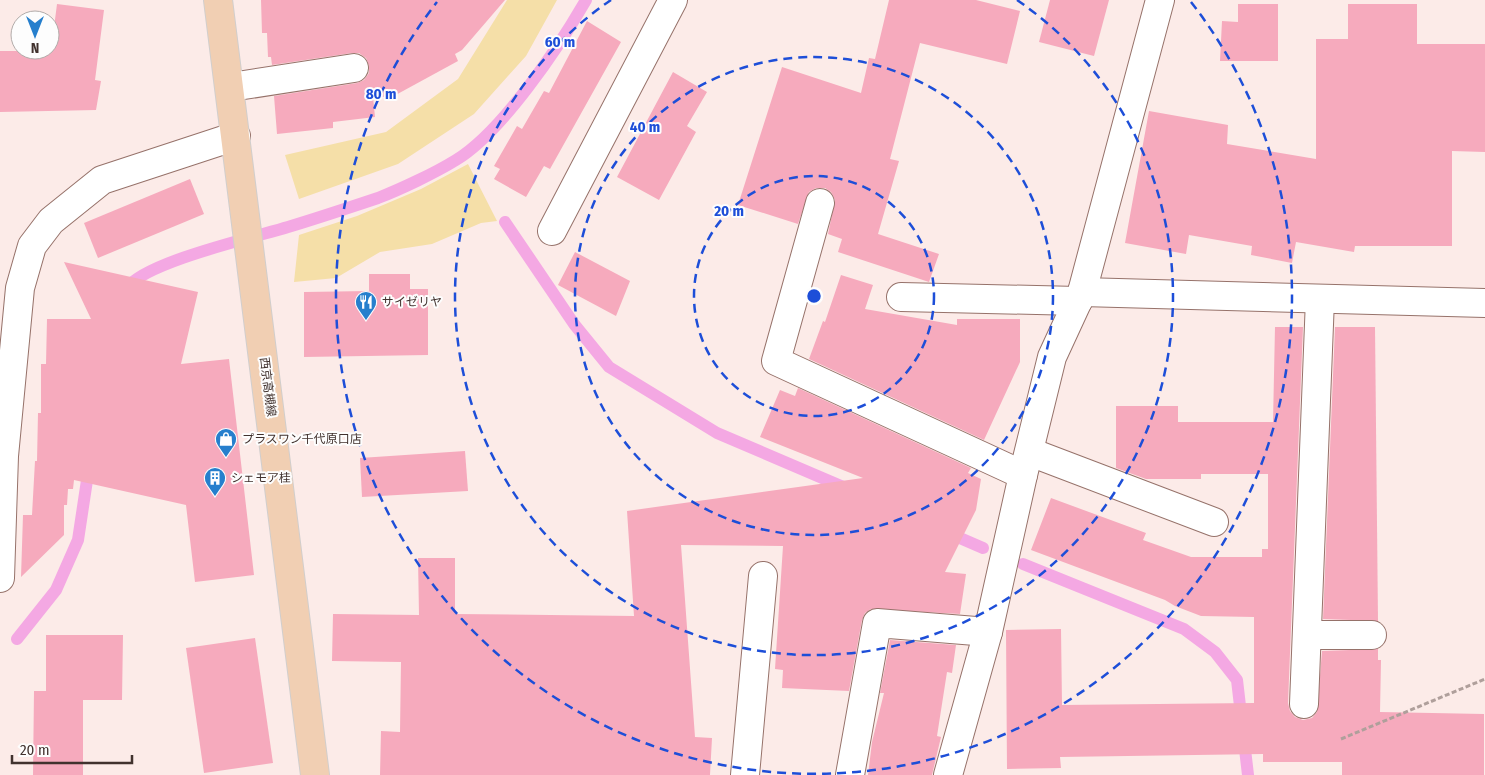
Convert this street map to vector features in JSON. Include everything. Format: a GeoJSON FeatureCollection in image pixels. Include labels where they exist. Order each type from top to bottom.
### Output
{"type":"FeatureCollection","features":[{"type":"Feature","properties":{"kind":"main road","name":"西京高槻線"},"geometry":{"type":"LineString","coordinates":[[218,0],[231,87],[315,775]]}},
{"type":"Feature","properties":{"kind":"street"},"geometry":{"type":"LineString","coordinates":[[552,231],[673,0]]}},
{"type":"Feature","properties":{"kind":"street"},"geometry":{"type":"LineString","coordinates":[[948,775],[988,632],[1052,357],[1080,296],[1160,0]]}},
{"type":"Feature","properties":{"kind":"street"},"geometry":{"type":"LineString","coordinates":[[231,87],[354,68]]}},
{"type":"Feature","properties":{"kind":"street"},"geometry":{"type":"LineString","coordinates":[[0,578],[2,455],[20,288],[32,246],[51,221],[102,180],[236,136]]}},
{"type":"Feature","properties":{"kind":"street"},"geometry":{"type":"LineString","coordinates":[[820,203],[776,361],[1026,463],[1214,522]]}},
{"type":"Feature","properties":{"kind":"street"},"geometry":{"type":"LineString","coordinates":[[901,297],[1080,296],[1485,303]]}},
{"type":"Feature","properties":{"kind":"street"},"geometry":{"type":"LineString","coordinates":[[1304,704],[1320,299]]}},
{"type":"Feature","properties":{"kind":"street"},"geometry":{"type":"LineString","coordinates":[[745,775],[763,576]]}},
{"type":"Feature","properties":{"kind":"street"},"geometry":{"type":"LineString","coordinates":[[850,775],[877,623],[988,632]]}},
{"type":"Feature","properties":{"kind":"street"},"geometry":{"type":"LineString","coordinates":[[1307,635],[1372,635]]}},
{"type":"Feature","properties":{"kind":"path"},"geometry":{"type":"LineString","coordinates":[[1342,739],[1485,679]]}},
{"type":"Feature","properties":{"kind":"shaded area"},"geometry":{"type":"Polygon","coordinates":[[[507,0],[557,0],[526,56],[474,114],[398,164],[299,199],[285,155],[386,132],[458,79],[507,0]]]}},
{"type":"Feature","properties":{"kind":"shaded area"},"geometry":{"type":"Polygon","coordinates":[[[468,164],[497,221],[481,223],[432,244],[380,252],[336,278],[294,282],[299,235],[357,216],[421,189],[468,164]]]}},
{"type":"Feature","properties":{"kind":"building"},"geometry":{"type":"Polygon","coordinates":[[[261,0],[505,0],[462,50],[455,54],[458,61],[392,97],[373,97],[375,117],[333,122],[333,128],[277,134],[274,96],[357,83],[364,80],[369,73],[369,66],[366,58],[359,53],[272,65],[271,57],[268,57],[267,33],[262,33],[261,0]]]}},
{"type":"Feature","properties":{"kind":"building"},"geometry":{"type":"Polygon","coordinates":[[[889,0],[976,0],[1020,11],[1007,64],[920,43],[890,159],[899,161],[878,234],[939,254],[929,282],[838,252],[842,239],[828,234],[835,200],[831,192],[825,188],[816,188],[809,192],[798,224],[738,205],[782,67],[861,93],[869,58],[875,59],[889,0]]]}},
{"type":"Feature","properties":{"kind":"building"},"geometry":{"type":"Polygon","coordinates":[[[1050,0],[1109,0],[1094,56],[1039,42],[1050,0]]]}},
{"type":"Feature","properties":{"kind":"building"},"geometry":{"type":"Polygon","coordinates":[[[57,4],[104,10],[95,80],[101,81],[96,110],[0,112],[0,51],[10,51],[10,60],[60,60],[60,10],[56,10],[57,4]]]}},
{"type":"Feature","properties":{"kind":"building"},"geometry":{"type":"Polygon","coordinates":[[[1238,4],[1278,4],[1278,61],[1220,61],[1222,21],[1238,22],[1238,4]]]}},
{"type":"Feature","properties":{"kind":"building"},"geometry":{"type":"Polygon","coordinates":[[[1348,4],[1417,4],[1417,44],[1485,44],[1485,152],[1452,151],[1452,246],[1355,246],[1354,252],[1296,242],[1292,263],[1251,255],[1252,246],[1189,235],[1186,254],[1125,243],[1149,111],[1228,125],[1227,144],[1316,159],[1316,39],[1348,39],[1348,4]]]}},
{"type":"Feature","properties":{"kind":"building"},"geometry":{"type":"Polygon","coordinates":[[[587,21],[621,42],[550,169],[544,166],[526,197],[494,179],[500,169],[494,166],[517,126],[522,129],[544,91],[549,93],[587,21]]]}},
{"type":"Feature","properties":{"kind":"building"},"geometry":{"type":"Polygon","coordinates":[[[673,72],[707,92],[687,126],[696,132],[659,200],[617,177],[673,72]]]}},
{"type":"Feature","properties":{"kind":"building"},"geometry":{"type":"Polygon","coordinates":[[[190,179],[204,214],[98,258],[84,223],[190,179]]]}},
{"type":"Feature","properties":{"kind":"building"},"geometry":{"type":"Polygon","coordinates":[[[575,252],[630,281],[616,316],[558,285],[575,252]]]}},
{"type":"Feature","properties":{"kind":"building"},"geometry":{"type":"Polygon","coordinates":[[[64,262],[198,292],[181,364],[229,359],[254,575],[195,582],[186,505],[74,480],[73,489],[68,489],[67,505],[64,505],[64,535],[21,577],[23,515],[32,515],[35,461],[37,461],[38,413],[41,413],[41,364],[46,364],[47,319],[91,319],[64,262]]]}},
{"type":"Feature","properties":{"kind":"building"},"geometry":{"type":"Polygon","coordinates":[[[369,274],[410,274],[410,289],[428,289],[428,355],[304,357],[304,292],[369,291],[369,274]]]}},
{"type":"Feature","properties":{"kind":"building"},"geometry":{"type":"Polygon","coordinates":[[[841,275],[873,285],[865,309],[957,325],[957,319],[1020,319],[1020,362],[984,440],[809,359],[823,321],[825,322],[841,275]]]}},
{"type":"Feature","properties":{"kind":"building"},"geometry":{"type":"Polygon","coordinates":[[[1275,327],[1303,327],[1288,703],[1290,711],[1295,717],[1303,720],[1312,718],[1317,712],[1322,651],[1378,649],[1378,660],[1381,660],[1380,712],[1484,714],[1484,775],[1342,775],[1342,762],[1263,762],[1263,754],[1060,757],[1061,768],[1007,769],[1006,630],[1061,629],[1062,705],[1254,703],[1254,617],[1201,616],[1165,600],[1031,550],[1051,498],[1146,533],[1143,540],[1191,557],[1262,557],[1262,549],[1268,549],[1268,474],[1201,474],[1201,479],[1146,479],[1116,468],[1116,406],[1178,406],[1178,422],[1273,422],[1275,327]]]}},
{"type":"Feature","properties":{"kind":"building"},"geometry":{"type":"Polygon","coordinates":[[[1335,327],[1375,327],[1378,621],[1323,619],[1335,327]]]}},
{"type":"Feature","properties":{"kind":"building"},"geometry":{"type":"Polygon","coordinates":[[[798,388],[971,468],[968,473],[981,479],[976,510],[945,572],[966,574],[960,614],[871,609],[865,613],[862,620],[849,691],[782,688],[783,670],[775,669],[783,546],[681,545],[695,737],[712,738],[710,775],[380,775],[381,731],[400,732],[401,662],[332,661],[333,614],[419,615],[418,558],[455,558],[455,614],[634,616],[627,511],[863,478],[760,437],[780,390],[795,396],[798,388]]]}},
{"type":"Feature","properties":{"kind":"building"},"geometry":{"type":"Polygon","coordinates":[[[465,451],[468,491],[362,497],[360,458],[465,451]]]}},
{"type":"Feature","properties":{"kind":"building"},"geometry":{"type":"Polygon","coordinates":[[[46,635],[123,635],[122,700],[83,700],[83,775],[33,775],[34,691],[46,691],[46,635]]]}},
{"type":"Feature","properties":{"kind":"building"},"geometry":{"type":"Polygon","coordinates":[[[255,638],[273,763],[204,773],[186,648],[255,638]]]}},
{"type":"Feature","properties":{"kind":"building"},"geometry":{"type":"Polygon","coordinates":[[[890,640],[956,645],[952,673],[947,672],[937,736],[941,737],[932,775],[868,775],[872,742],[884,693],[880,693],[890,640]]]}},
{"type":"Feature","properties":{"kind":"waterway"},"geometry":{"type":"LineString","coordinates":[[127,288],[138,278],[177,260],[299,224],[378,198],[456,160],[474,147],[492,130],[528,87],[561,41],[586,0]]}},
{"type":"Feature","properties":{"kind":"waterway"},"geometry":{"type":"LineString","coordinates":[[505,222],[574,324],[609,367],[717,433],[848,489]]}},
{"type":"Feature","properties":{"kind":"waterway"},"geometry":{"type":"LineString","coordinates":[[17,639],[56,590],[78,540],[89,467]]}},
{"type":"Feature","properties":{"kind":"waterway"},"geometry":{"type":"LineString","coordinates":[[946,532],[983,548]]}},
{"type":"Feature","properties":{"kind":"waterway"},"geometry":{"type":"LineString","coordinates":[[1023,564],[1184,629],[1215,652],[1237,680],[1248,775]]}},
{"type":"Feature","properties":{"kind":"place","name":"サイゼリヤ"},"geometry":{"type":"Point","coordinates":[366,321]}},
{"type":"Feature","properties":{"kind":"place","name":"プラスワン千代原口店"},"geometry":{"type":"Point","coordinates":[226,458]}},
{"type":"Feature","properties":{"kind":"place","name":"シェモア桂"},"geometry":{"type":"Point","coordinates":[215,497]}}]}
